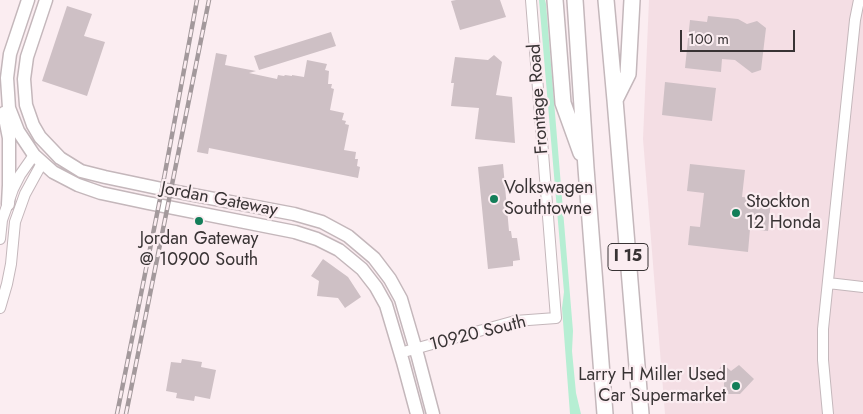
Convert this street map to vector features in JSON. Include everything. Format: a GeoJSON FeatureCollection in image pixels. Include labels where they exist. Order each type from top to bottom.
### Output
{"type":"FeatureCollection","features":[{"type":"Feature","properties":{"kind":"highway"},"geometry":{"type":"LineString","coordinates":[[555,0],[563,103],[586,168]]}},
{"type":"Feature","properties":{"kind":"highway","name":"I 15"},"geometry":{"type":"LineString","coordinates":[[575,0],[605,414]]}},
{"type":"Feature","properties":{"kind":"highway","name":"I 15"},"geometry":{"type":"LineString","coordinates":[[606,0],[641,414]]}},
{"type":"Feature","properties":{"kind":"highway"},"geometry":{"type":"LineString","coordinates":[[615,100],[628,74],[632,0]]}},
{"type":"Feature","properties":{"kind":"main road","name":"Jordan Gateway"},"geometry":{"type":"LineString","coordinates":[[28,0],[10,54],[7,78],[9,108],[18,131],[53,172],[78,185],[101,192],[295,232],[317,239],[340,250],[362,269],[386,306],[417,414]]}},
{"type":"Feature","properties":{"kind":"main road","name":"Jordan Gateway"},"geometry":{"type":"LineString","coordinates":[[46,0],[27,56],[24,79],[26,105],[40,138],[60,158],[81,171],[162,189],[294,214],[322,222],[348,236],[374,258],[390,279],[401,299],[433,414]]}},
{"type":"Feature","properties":{"kind":"main road"},"geometry":{"type":"LineString","coordinates":[[0,70],[8,40],[17,30]]}},
{"type":"Feature","properties":{"kind":"main road"},"geometry":{"type":"LineString","coordinates":[[27,56],[16,75],[16,90],[24,122],[37,144],[39,157],[47,155],[83,177],[99,176]]}},
{"type":"Feature","properties":{"kind":"main road"},"geometry":{"type":"LineString","coordinates":[[0,93],[9,138],[8,204]]}},
{"type":"Feature","properties":{"kind":"street","name":"Frontage Road"},"geometry":{"type":"LineString","coordinates":[[531,0],[556,318]]}},
{"type":"Feature","properties":{"kind":"street"},"geometry":{"type":"LineString","coordinates":[[828,414],[823,345],[824,320],[855,20],[859,0]]}},
{"type":"Feature","properties":{"kind":"street"},"geometry":{"type":"LineString","coordinates":[[0,239],[2,220],[20,175],[39,157]]}},
{"type":"Feature","properties":{"kind":"street"},"geometry":{"type":"LineString","coordinates":[[0,308],[11,264],[15,222],[39,157]]}},
{"type":"Feature","properties":{"kind":"street"},"geometry":{"type":"LineString","coordinates":[[828,283],[863,287]]}},
{"type":"Feature","properties":{"kind":"street","name":"10920 South"},"geometry":{"type":"LineString","coordinates":[[400,354],[515,321],[556,318]]}},
{"type":"Feature","properties":{"kind":"shaded area"},"geometry":{"type":"Polygon","coordinates":[[[649,0],[863,0],[863,414],[665,414],[643,139],[649,0]]]}},
{"type":"Feature","properties":{"kind":"green space"},"geometry":{"type":"Polygon","coordinates":[[[539,0],[545,0],[546,4],[573,331],[572,351],[576,393],[581,414],[570,414],[562,308],[564,292],[539,0]]]}},
{"type":"Feature","properties":{"kind":"building"},"geometry":{"type":"Polygon","coordinates":[[[500,0],[506,17],[460,30],[451,1],[500,0]]]}},
{"type":"Feature","properties":{"kind":"building"},"geometry":{"type":"Polygon","coordinates":[[[67,6],[92,14],[84,36],[105,42],[87,96],[42,81],[67,6]]]}},
{"type":"Feature","properties":{"kind":"building"},"geometry":{"type":"Polygon","coordinates":[[[708,16],[738,19],[747,24],[757,21],[766,28],[761,70],[752,73],[735,60],[722,59],[721,72],[685,68],[690,20],[707,22],[708,16]]]}},
{"type":"Feature","properties":{"kind":"building"},"geometry":{"type":"Polygon","coordinates":[[[331,32],[336,46],[259,70],[254,56],[331,32]]]}},
{"type":"Feature","properties":{"kind":"building"},"geometry":{"type":"Polygon","coordinates":[[[216,53],[227,55],[225,65],[256,71],[249,73],[277,79],[278,75],[304,77],[307,60],[327,64],[325,70],[329,71],[328,84],[332,84],[331,88],[334,89],[330,110],[344,113],[342,120],[346,121],[345,124],[349,125],[344,150],[356,152],[355,159],[358,159],[357,166],[360,167],[358,178],[209,148],[208,154],[197,152],[216,53]]]}},
{"type":"Feature","properties":{"kind":"building"},"geometry":{"type":"Polygon","coordinates":[[[494,55],[502,62],[496,95],[512,97],[515,143],[475,139],[479,108],[451,106],[454,83],[451,83],[455,57],[488,60],[494,55]]]}},
{"type":"Feature","properties":{"kind":"building"},"geometry":{"type":"Polygon","coordinates":[[[665,82],[716,88],[712,121],[662,115],[665,82]]]}},
{"type":"Feature","properties":{"kind":"building","name":"Volkswagen Southtowne"},"geometry":{"type":"Polygon","coordinates":[[[503,164],[509,231],[511,231],[512,238],[517,238],[520,260],[513,261],[513,266],[488,269],[478,167],[503,164]]]}},
{"type":"Feature","properties":{"kind":"building","name":"Stockton 12 Honda"},"geometry":{"type":"Polygon","coordinates":[[[690,164],[745,170],[742,197],[771,200],[768,231],[750,229],[748,252],[688,245],[690,226],[700,227],[704,193],[687,191],[690,164]]]}},
{"type":"Feature","properties":{"kind":"building"},"geometry":{"type":"Polygon","coordinates":[[[323,259],[348,277],[361,297],[345,308],[338,298],[317,296],[319,281],[311,276],[323,259]]]}},
{"type":"Feature","properties":{"kind":"building"},"geometry":{"type":"Polygon","coordinates":[[[182,359],[202,362],[201,367],[216,370],[210,399],[195,396],[194,401],[176,398],[177,393],[166,391],[171,362],[181,363],[182,359]]]}},
{"type":"Feature","properties":{"kind":"building","name":"Larry H Miller Used Car Supermarket"},"geometry":{"type":"Polygon","coordinates":[[[723,364],[731,371],[739,365],[754,379],[740,394],[724,394],[724,378],[717,372],[723,364]]]}},
{"type":"Feature","properties":{"kind":"railway"},"geometry":{"type":"LineString","coordinates":[[117,414],[197,0]]}},
{"type":"Feature","properties":{"kind":"railway"},"geometry":{"type":"LineString","coordinates":[[126,414],[209,0]]}},
{"type":"Feature","properties":{"kind":"place","name":"Volkswagen Southtowne"},"geometry":{"type":"Point","coordinates":[494,199]}},
{"type":"Feature","properties":{"kind":"place","name":"Stockton 12 Honda"},"geometry":{"type":"Point","coordinates":[736,213]}},
{"type":"Feature","properties":{"kind":"place","name":"Jordan Gateway @ 10900 South"},"geometry":{"type":"Point","coordinates":[199,221]}},
{"type":"Feature","properties":{"kind":"place","name":"Larry H Miller Used Car Supermarket"},"geometry":{"type":"Point","coordinates":[736,386]}}]}
